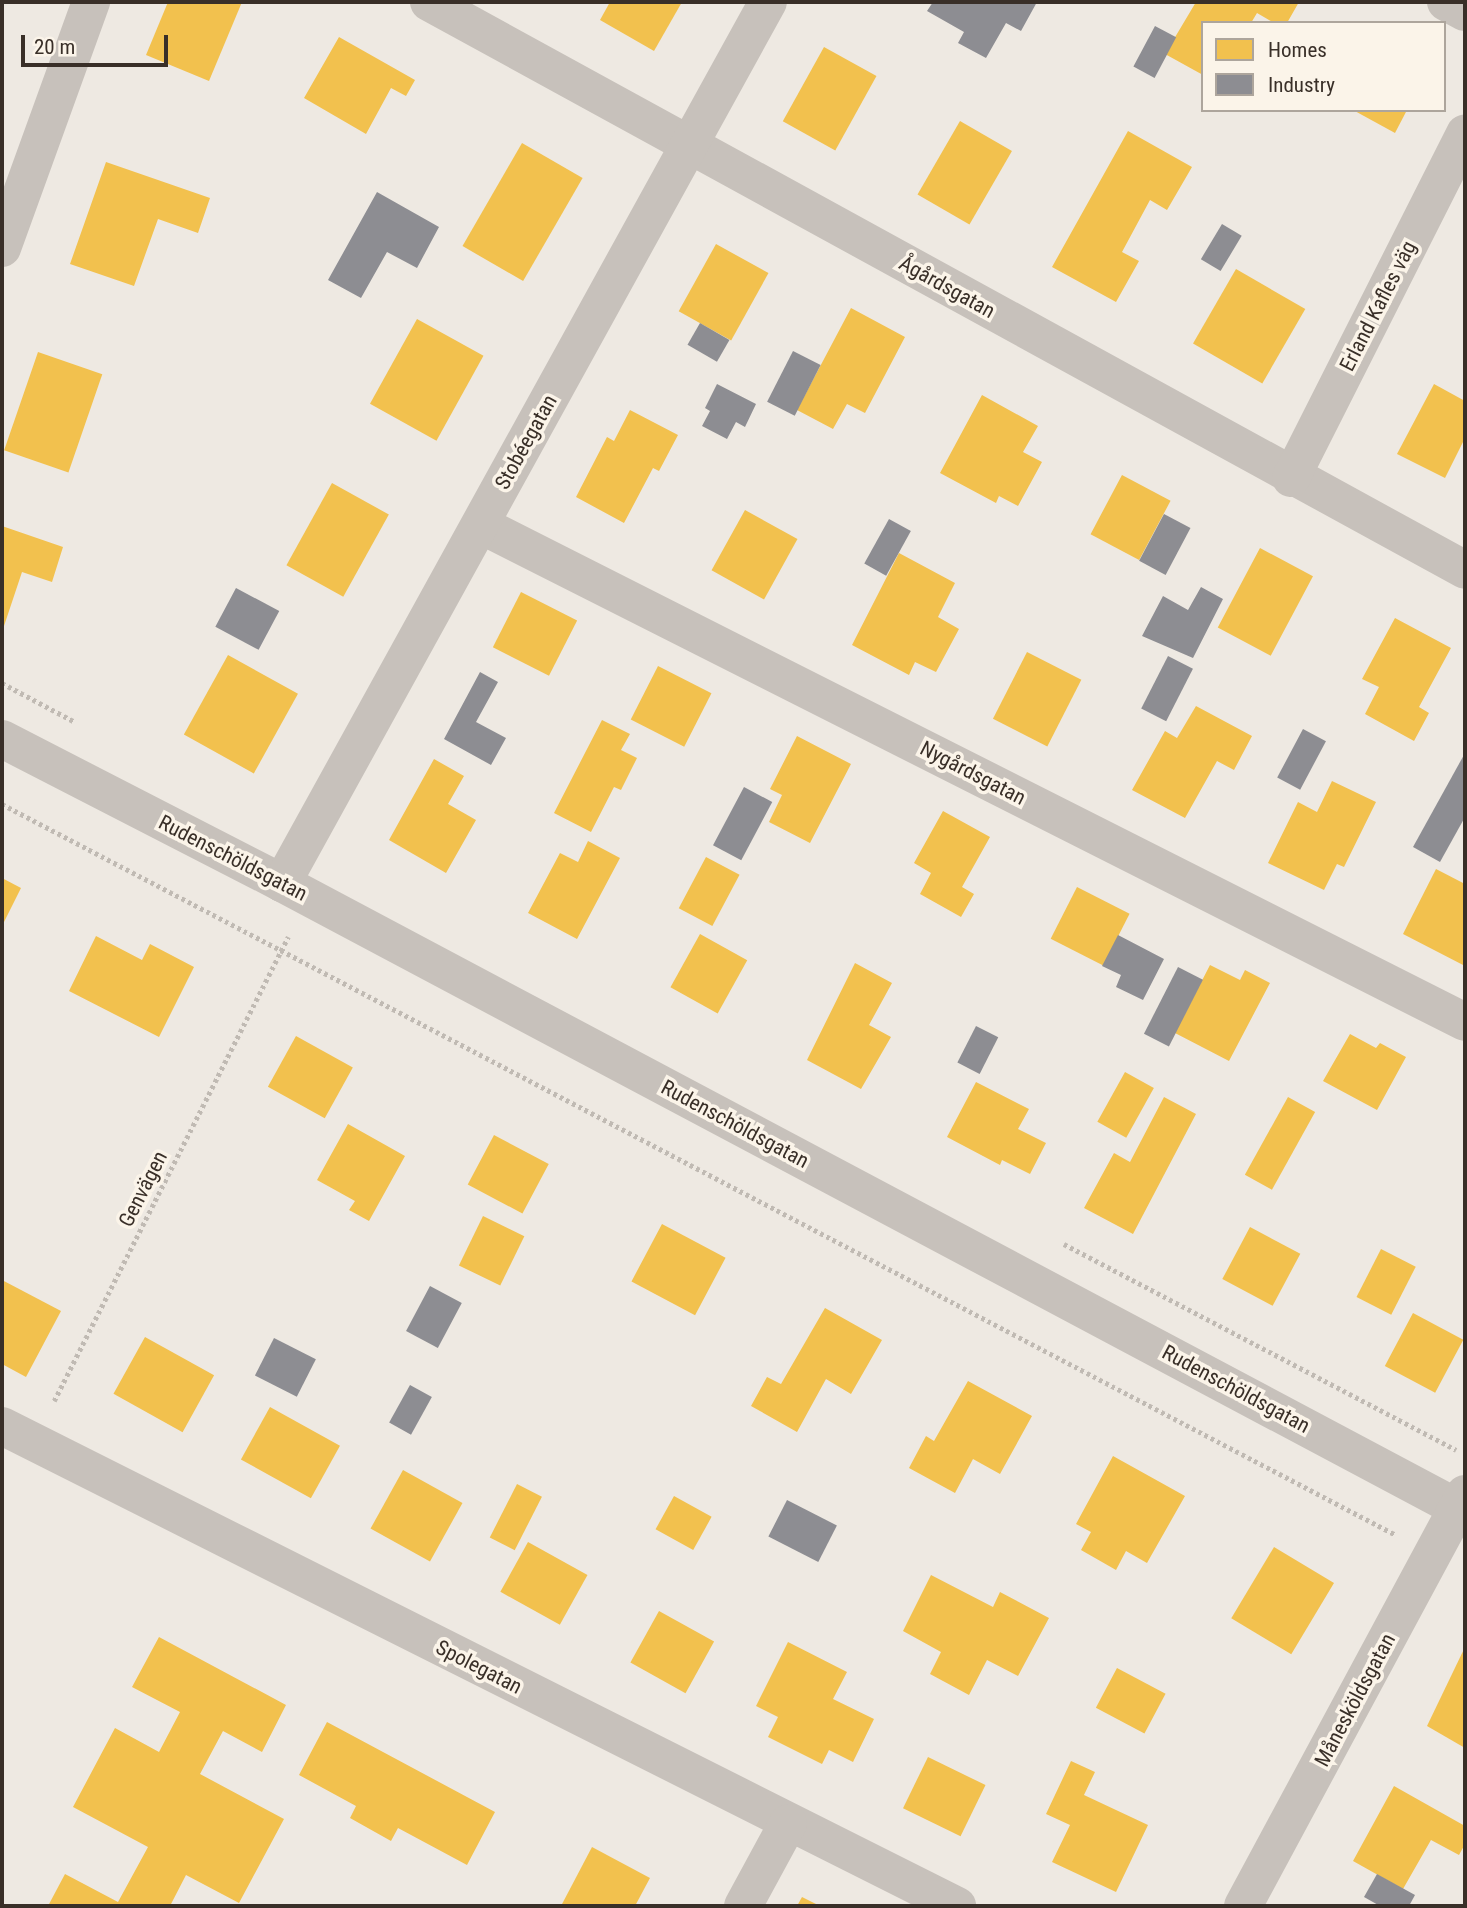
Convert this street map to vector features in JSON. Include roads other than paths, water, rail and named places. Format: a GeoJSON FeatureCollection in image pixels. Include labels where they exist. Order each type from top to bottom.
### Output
{"type":"FeatureCollection","features":[{"type":"Feature","properties":{"kind":"street"},"geometry":{"type":"LineString","coordinates":[[2,248],[91,2]]}},
{"type":"Feature","properties":{"kind":"street","name":"Ågårdsgatan"},"geometry":{"type":"LineString","coordinates":[[429,2],[1291,478],[1465,570]]}},
{"type":"Feature","properties":{"kind":"street","name":"Stobéegatan"},"geometry":{"type":"LineString","coordinates":[[282,883],[768,2]]}},
{"type":"Feature","properties":{"kind":"street"},"geometry":{"type":"LineString","coordinates":[[1446,2],[1465,12]]}},
{"type":"Feature","properties":{"kind":"street","name":"Erland Kafles väg"},"geometry":{"type":"LineString","coordinates":[[1291,478],[1465,133]]}},
{"type":"Feature","properties":{"kind":"street","name":"Nygårdsgatan"},"geometry":{"type":"LineString","coordinates":[[481,525],[1465,1022]]}},
{"type":"Feature","properties":{"kind":"street","name":"Rudenschöldsgatan"},"geometry":{"type":"LineString","coordinates":[[2,740],[282,883],[1463,1504]]}},
{"type":"Feature","properties":{"kind":"street","name":"Spolegatan"},"geometry":{"type":"LineString","coordinates":[[17,1434],[957,1906]]}},
{"type":"Feature","properties":{"kind":"street","name":"Månesköldsgatan"},"geometry":{"type":"LineString","coordinates":[[1243,1906],[1463,1504]]}},
{"type":"Feature","properties":{"kind":"street"},"geometry":{"type":"LineString","coordinates":[[743,1906],[788,1823]]}}]}
